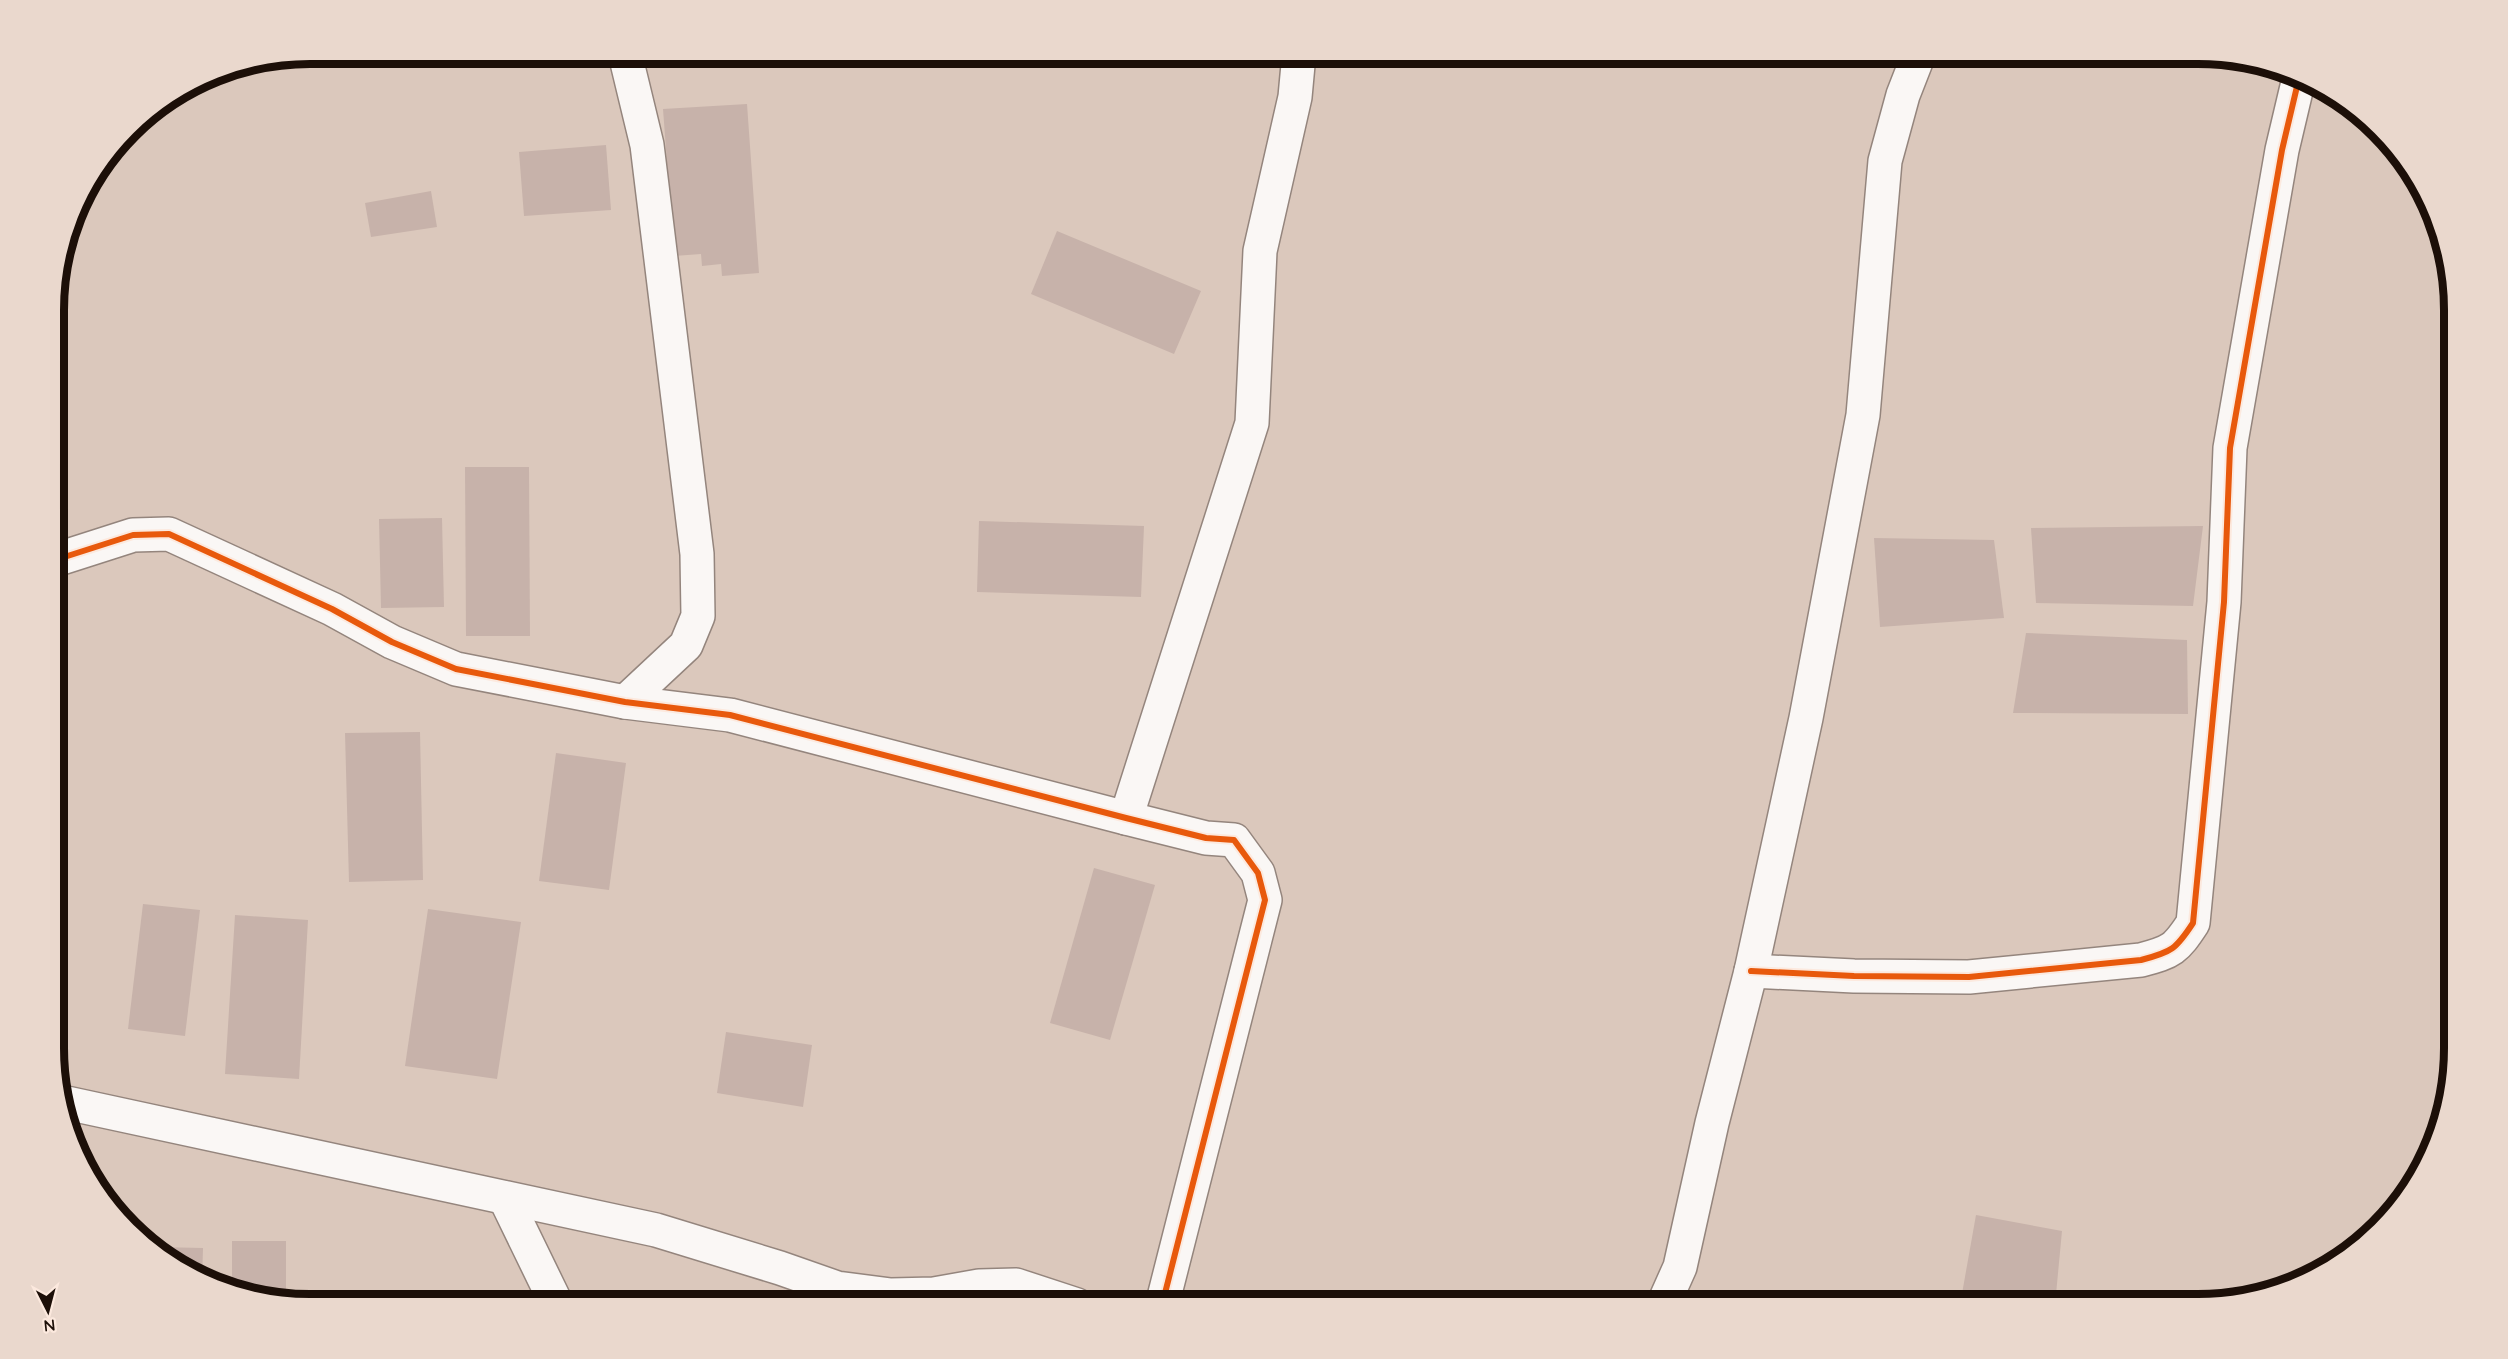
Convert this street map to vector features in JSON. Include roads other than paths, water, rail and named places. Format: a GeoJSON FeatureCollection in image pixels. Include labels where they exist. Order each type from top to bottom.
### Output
{"type":"FeatureCollection","features":[{"type":"Feature","properties":{"kind":"street"},"geometry":{"type":"LineString","coordinates":[[625,702],[686,645],[698,616],[697,554],[647,145],[628,64]]}},
{"type":"Feature","properties":{"kind":"street"},"geometry":{"type":"LineString","coordinates":[[1126,818],[1252,423],[1260,251],[1295,97],[1298,64]]}},
{"type":"Feature","properties":{"kind":"street"},"geometry":{"type":"LineString","coordinates":[[1668,1294],[1680,1267],[1712,1123],[1751,971],[1806,718],[1863,415],[1885,161],[1903,95],[1915,64]]}},
{"type":"Feature","properties":{"kind":"street"},"geometry":{"type":"LineString","coordinates":[[1751,971],[1854,976],[1969,977],[2141,960],[2163,954],[2179,944],[2193,923],[2224,602],[2230,448],[2282,150],[2297,86]]}},
{"type":"Feature","properties":{"kind":"street"},"geometry":{"type":"LineString","coordinates":[[64,557],[134,535],[169,534],[332,609],[392,642],[456,669],[625,702],[730,715],[1206,838],[1234,840],[1258,873],[1265,900],[1165,1294]]}},
{"type":"Feature","properties":{"kind":"street"},"geometry":{"type":"LineString","coordinates":[[71,1104],[656,1230],[837,1288],[893,1294]]}},
{"type":"Feature","properties":{"kind":"street"},"geometry":{"type":"LineString","coordinates":[[505,1198],[552,1294]]}},
{"type":"Feature","properties":{"kind":"street"},"geometry":{"type":"LineString","coordinates":[[934,1294],[979,1287],[1016,1285],[1043,1294]]}}]}
